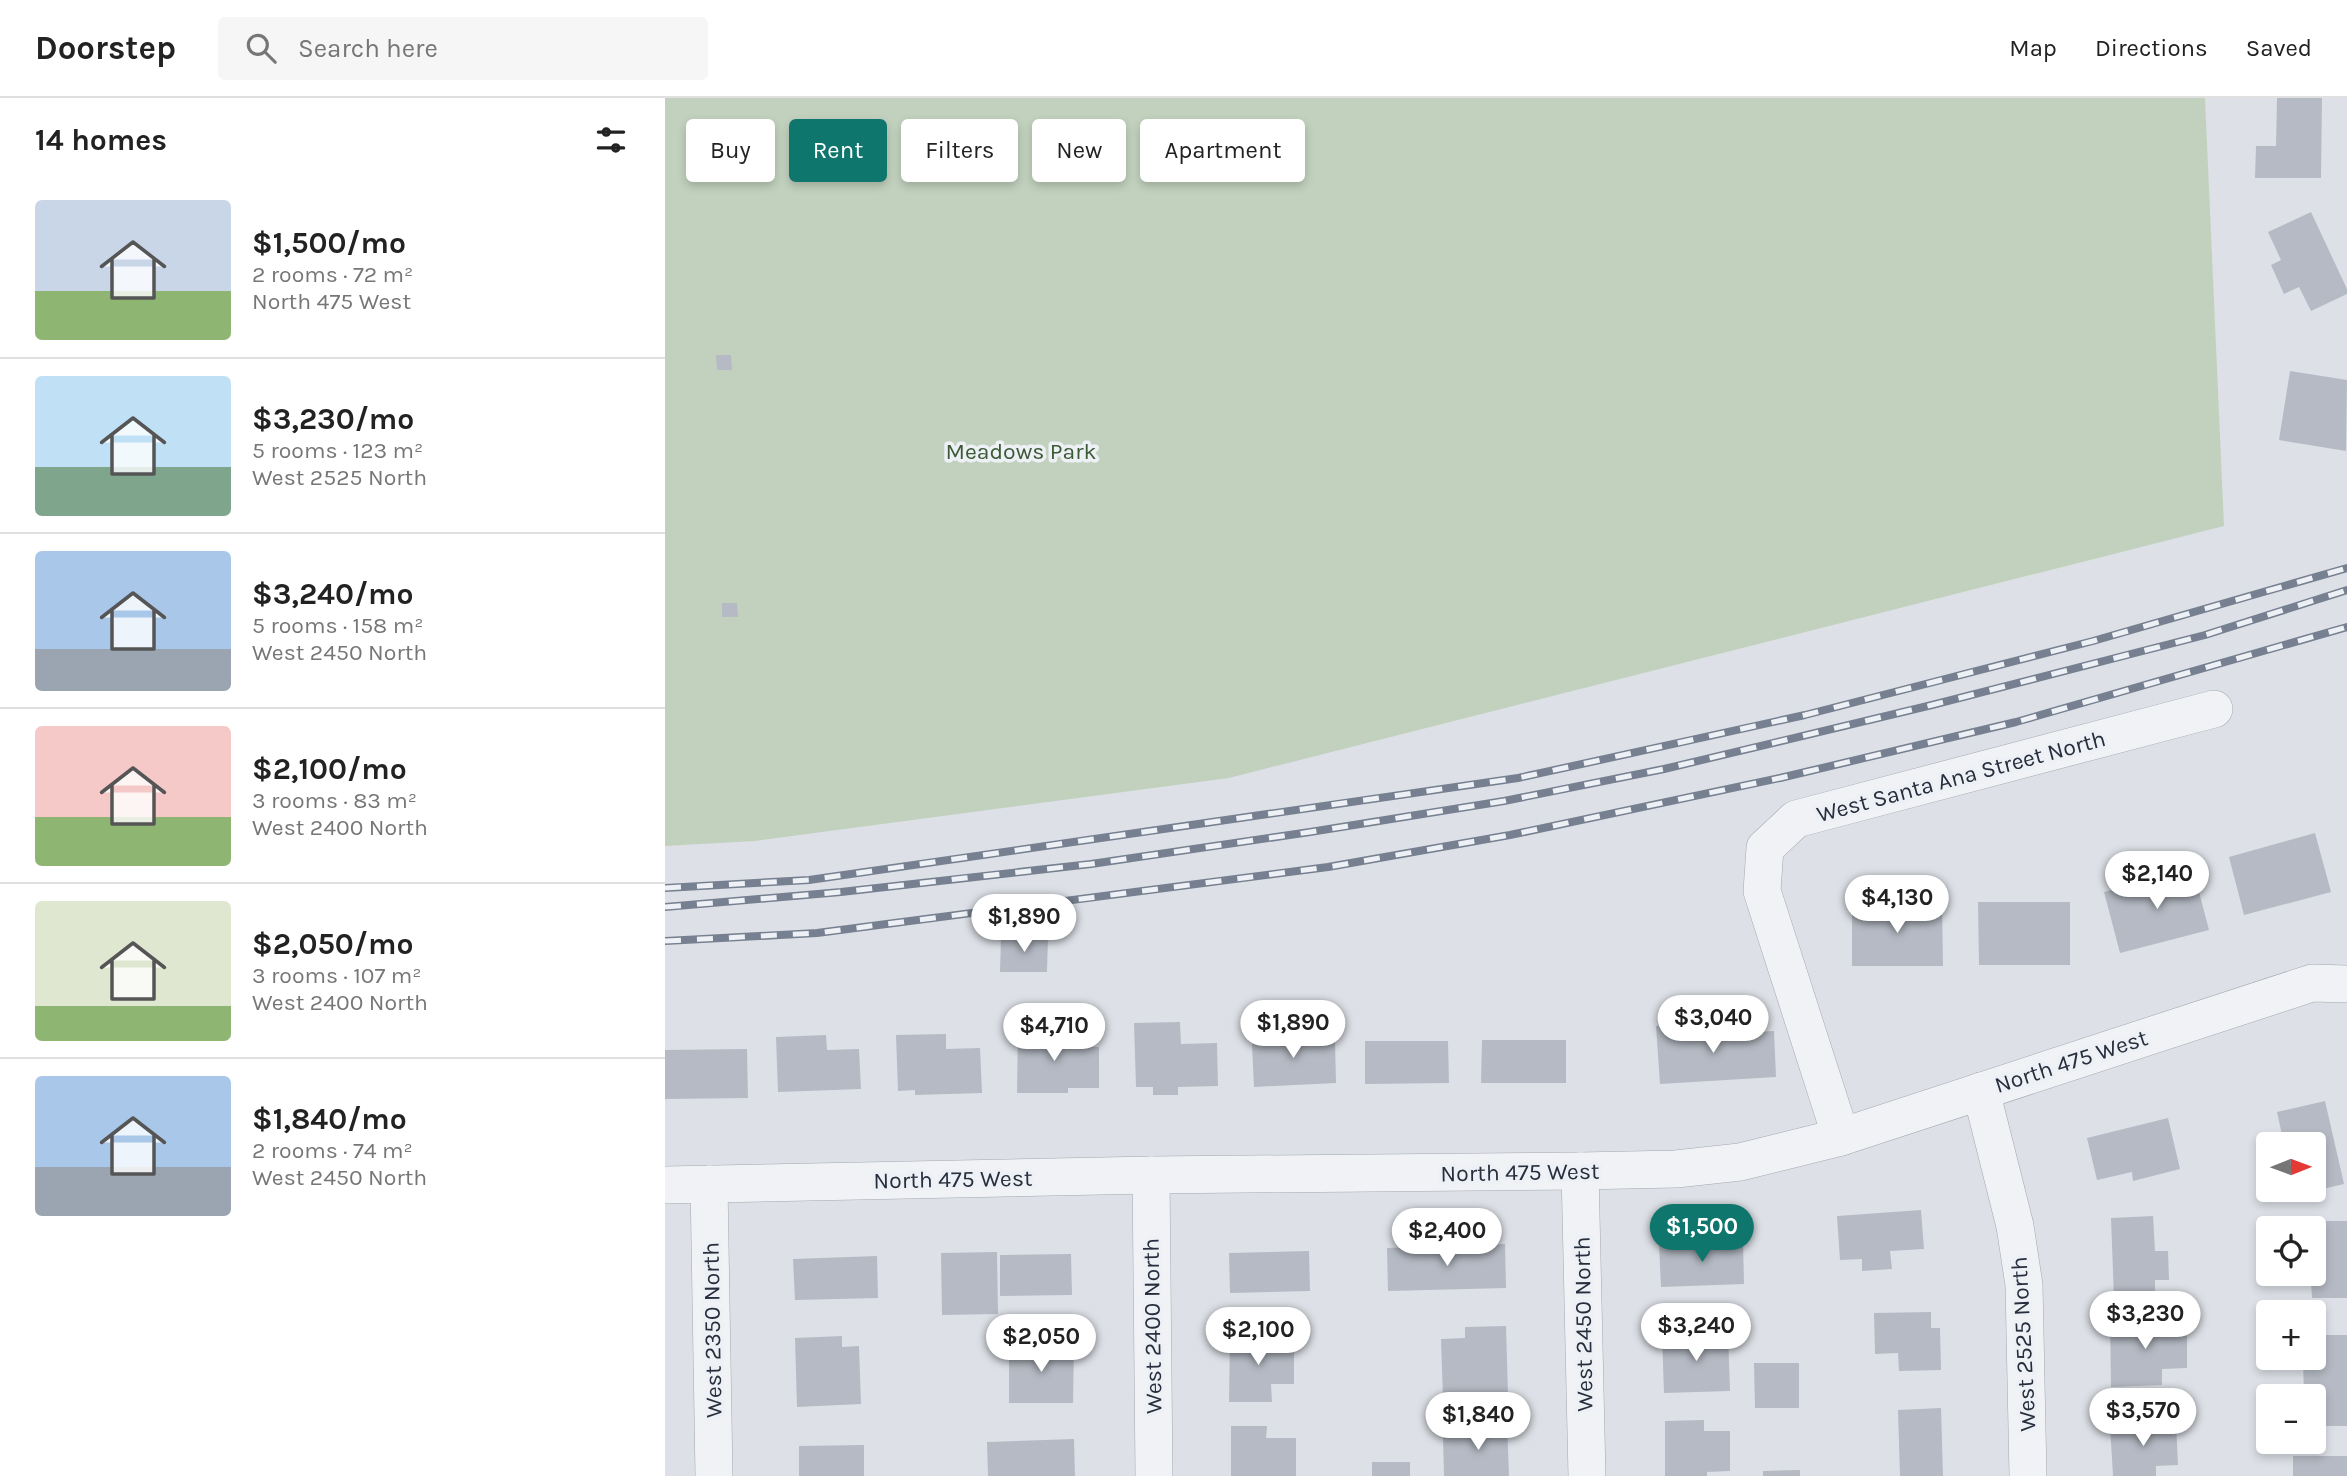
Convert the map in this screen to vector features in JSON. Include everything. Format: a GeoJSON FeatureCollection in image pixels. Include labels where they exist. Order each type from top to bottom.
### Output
{"type":"FeatureCollection","features":[{"type":"Feature","properties":{"kind":"street","name":"West Santa Ana Street North"},"geometry":{"type":"LineString","coordinates":[[1841,1136],[1762,891],[1765,848],[1796,819],[2214,709]]}},
{"type":"Feature","properties":{"kind":"street","name":"North 475 West"},"geometry":{"type":"LineString","coordinates":[[665,1185],[1151,1175],[1676,1169],[1740,1162],[1841,1136],[2312,983],[2347,984]]}},
{"type":"Feature","properties":{"kind":"street","name":"West 2525 North"},"geometry":{"type":"LineString","coordinates":[[1981,1091],[2015,1226],[2024,1285],[2028,1476]]}},
{"type":"Feature","properties":{"kind":"street","name":"West 2450 North"},"geometry":{"type":"LineString","coordinates":[[1580,1171],[1587,1476]]}},
{"type":"Feature","properties":{"kind":"street","name":"West 2400 North"},"geometry":{"type":"LineString","coordinates":[[1151,1175],[1154,1476]]}},
{"type":"Feature","properties":{"kind":"street","name":"West 2350 North"},"geometry":{"type":"LineString","coordinates":[[709,1184],[714,1476]]}},
{"type":"Feature","properties":{"kind":"green space","name":"Meadows Park"},"geometry":{"type":"Polygon","coordinates":[[[665,98],[2205,98],[2224,526],[1229,778],[755,841],[665,846],[665,98]]]}},
{"type":"Feature","properties":{"kind":"building"},"geometry":{"type":"Polygon","coordinates":[[[2277,98],[2322,98],[2321,178],[2255,178],[2256,146],[2276,146],[2277,98]]]}},
{"type":"Feature","properties":{"kind":"building"},"geometry":{"type":"Polygon","coordinates":[[[2311,212],[2347,294],[2311,311],[2299,287],[2284,294],[2271,265],[2281,260],[2268,232],[2311,212]]]}},
{"type":"Feature","properties":{"kind":"building"},"geometry":{"type":"Polygon","coordinates":[[[716,355],[731,355],[732,370],[717,370],[716,355]]]}},
{"type":"Feature","properties":{"kind":"building"},"geometry":{"type":"Polygon","coordinates":[[[2290,371],[2347,380],[2346,451],[2279,440],[2290,371]]]}},
{"type":"Feature","properties":{"kind":"building"},"geometry":{"type":"Polygon","coordinates":[[[722,603],[737,603],[738,617],[722,617],[722,603]]]}},
{"type":"Feature","properties":{"kind":"building"},"geometry":{"type":"Polygon","coordinates":[[[2315,833],[2331,892],[2244,915],[2229,857],[2315,833]]]}},
{"type":"Feature","properties":{"kind":"building"},"geometry":{"type":"Polygon","coordinates":[[[2193,869],[2209,930],[2120,953],[2104,892],[2193,869]]]}},
{"type":"Feature","properties":{"kind":"building"},"geometry":{"type":"Polygon","coordinates":[[[1978,902],[2070,902],[2070,965],[1979,965],[1978,902]]]}},
{"type":"Feature","properties":{"kind":"building"},"geometry":{"type":"Polygon","coordinates":[[[1852,904],[1942,904],[1943,966],[1852,966],[1852,904]]]}},
{"type":"Feature","properties":{"kind":"building"},"geometry":{"type":"Polygon","coordinates":[[[1001,937],[1048,937],[1047,972],[1000,972],[1001,937]]]}},
{"type":"Feature","properties":{"kind":"building"},"geometry":{"type":"Polygon","coordinates":[[[1180,1022],[1181,1044],[1217,1043],[1218,1086],[1178,1087],[1178,1095],[1153,1095],[1153,1087],[1136,1087],[1134,1023],[1180,1022]]]}},
{"type":"Feature","properties":{"kind":"building"},"geometry":{"type":"Polygon","coordinates":[[[1300,1023],[1301,1043],[1335,1042],[1336,1083],[1254,1087],[1252,1044],[1271,1043],[1270,1024],[1300,1023]]]}},
{"type":"Feature","properties":{"kind":"building"},"geometry":{"type":"Polygon","coordinates":[[[1704,1023],[1705,1035],[1774,1031],[1776,1077],[1660,1084],[1656,1026],[1704,1023]]]}},
{"type":"Feature","properties":{"kind":"building"},"geometry":{"type":"Polygon","coordinates":[[[1018,1029],[1070,1030],[1069,1046],[1099,1047],[1099,1088],[1068,1088],[1068,1093],[1017,1093],[1018,1029]]]}},
{"type":"Feature","properties":{"kind":"building"},"geometry":{"type":"Polygon","coordinates":[[[946,1034],[946,1049],[980,1048],[982,1093],[915,1095],[915,1090],[898,1091],[896,1035],[946,1034]]]}},
{"type":"Feature","properties":{"kind":"building"},"geometry":{"type":"Polygon","coordinates":[[[826,1035],[827,1050],[859,1049],[861,1089],[778,1092],[776,1037],[826,1035]]]}},
{"type":"Feature","properties":{"kind":"building"},"geometry":{"type":"Polygon","coordinates":[[[1482,1040],[1566,1040],[1566,1083],[1481,1083],[1482,1040]]]}},
{"type":"Feature","properties":{"kind":"building"},"geometry":{"type":"Polygon","coordinates":[[[1365,1041],[1448,1041],[1449,1083],[1365,1084],[1365,1041]]]}},
{"type":"Feature","properties":{"kind":"building"},"geometry":{"type":"Polygon","coordinates":[[[747,1049],[748,1098],[665,1099],[665,1050],[747,1049]]]}},
{"type":"Feature","properties":{"kind":"building"},"geometry":{"type":"Polygon","coordinates":[[[2325,1101],[2344,1184],[2326,1188],[2326,1132],[2281,1132],[2277,1112],[2325,1101]]]}},
{"type":"Feature","properties":{"kind":"building"},"geometry":{"type":"Polygon","coordinates":[[[2168,1118],[2180,1169],[2133,1181],[2132,1172],[2097,1180],[2087,1138],[2168,1118]]]}},
{"type":"Feature","properties":{"kind":"building"},"geometry":{"type":"Polygon","coordinates":[[[1921,1210],[1924,1249],[1890,1251],[1892,1269],[1862,1271],[1862,1259],[1840,1260],[1837,1216],[1921,1210]]]}},
{"type":"Feature","properties":{"kind":"building"},"geometry":{"type":"Polygon","coordinates":[[[2153,1216],[2155,1251],[2168,1251],[2169,1280],[2155,1280],[2155,1297],[2114,1299],[2111,1218],[2153,1216]]]}},
{"type":"Feature","properties":{"kind":"building"},"geometry":{"type":"Polygon","coordinates":[[[2326,1221],[2347,1221],[2347,1298],[2312,1298],[2311,1286],[2326,1286],[2326,1221]]]}},
{"type":"Feature","properties":{"kind":"building"},"geometry":{"type":"Polygon","coordinates":[[[1743,1241],[1744,1284],[1661,1287],[1659,1244],[1743,1241]]]}},
{"type":"Feature","properties":{"kind":"building"},"geometry":{"type":"Polygon","coordinates":[[[1505,1244],[1506,1288],[1388,1291],[1387,1248],[1505,1244]]]}},
{"type":"Feature","properties":{"kind":"building"},"geometry":{"type":"Polygon","coordinates":[[[1309,1251],[1310,1291],[1230,1293],[1229,1253],[1309,1251]]]}},
{"type":"Feature","properties":{"kind":"building"},"geometry":{"type":"Polygon","coordinates":[[[997,1252],[998,1314],[942,1315],[941,1253],[997,1252]]]}},
{"type":"Feature","properties":{"kind":"building"},"geometry":{"type":"Polygon","coordinates":[[[1071,1254],[1072,1295],[1000,1296],[1000,1255],[1071,1254]]]}},
{"type":"Feature","properties":{"kind":"building"},"geometry":{"type":"Polygon","coordinates":[[[877,1256],[878,1298],[795,1300],[793,1259],[877,1256]]]}},
{"type":"Feature","properties":{"kind":"building"},"geometry":{"type":"Polygon","coordinates":[[[1931,1312],[1931,1328],[1940,1328],[1941,1370],[1899,1371],[1898,1353],[1875,1354],[1874,1313],[1931,1312]]]}},
{"type":"Feature","properties":{"kind":"building"},"geometry":{"type":"Polygon","coordinates":[[[2142,1316],[2142,1327],[2187,1325],[2187,1368],[2162,1369],[2162,1385],[2111,1387],[2110,1317],[2142,1316]]]}},
{"type":"Feature","properties":{"kind":"building"},"geometry":{"type":"Polygon","coordinates":[[[1506,1326],[1508,1395],[1443,1398],[1441,1339],[1465,1338],[1465,1327],[1506,1326]]]}},
{"type":"Feature","properties":{"kind":"building"},"geometry":{"type":"Polygon","coordinates":[[[1230,1332],[1261,1332],[1261,1343],[1294,1343],[1294,1384],[1271,1384],[1272,1402],[1229,1402],[1230,1332]]]}},
{"type":"Feature","properties":{"kind":"building"},"geometry":{"type":"Polygon","coordinates":[[[1728,1333],[1730,1391],[1664,1393],[1662,1335],[1728,1333]]]}},
{"type":"Feature","properties":{"kind":"building"},"geometry":{"type":"Polygon","coordinates":[[[2326,1335],[2347,1335],[2347,1426],[2326,1426],[2326,1384],[2304,1384],[2303,1370],[2326,1370],[2326,1335]]]}},
{"type":"Feature","properties":{"kind":"building"},"geometry":{"type":"Polygon","coordinates":[[[842,1336],[842,1347],[859,1346],[861,1404],[797,1407],[795,1338],[842,1336]]]}},
{"type":"Feature","properties":{"kind":"building"},"geometry":{"type":"Polygon","coordinates":[[[1074,1344],[1073,1403],[1009,1403],[1009,1345],[1074,1344]]]}},
{"type":"Feature","properties":{"kind":"building"},"geometry":{"type":"Polygon","coordinates":[[[1754,1363],[1799,1363],[1799,1408],[1755,1408],[1754,1363]]]}},
{"type":"Feature","properties":{"kind":"building"},"geometry":{"type":"Polygon","coordinates":[[[1941,1408],[1943,1476],[1900,1476],[1898,1410],[1941,1408]]]}},
{"type":"Feature","properties":{"kind":"building"},"geometry":{"type":"Polygon","coordinates":[[[1704,1420],[1704,1431],[1730,1431],[1730,1471],[1707,1472],[1707,1476],[1665,1476],[1665,1421],[1704,1420]]]}},
{"type":"Feature","properties":{"kind":"building"},"geometry":{"type":"Polygon","coordinates":[[[1507,1421],[1509,1476],[1444,1476],[1443,1436],[1473,1435],[1472,1423],[1507,1421]]]}},
{"type":"Feature","properties":{"kind":"building"},"geometry":{"type":"Polygon","coordinates":[[[2176,1422],[2178,1465],[2156,1466],[2156,1476],[2113,1476],[2110,1425],[2176,1422]]]}},
{"type":"Feature","properties":{"kind":"building"},"geometry":{"type":"Polygon","coordinates":[[[1231,1426],[1267,1426],[1266,1438],[1296,1438],[1296,1476],[1231,1476],[1231,1426]]]}},
{"type":"Feature","properties":{"kind":"building"},"geometry":{"type":"Polygon","coordinates":[[[1074,1439],[1075,1476],[988,1476],[987,1442],[1074,1439]]]}},
{"type":"Feature","properties":{"kind":"building"},"geometry":{"type":"Polygon","coordinates":[[[864,1445],[864,1476],[799,1476],[799,1446],[864,1445]]]}},
{"type":"Feature","properties":{"kind":"building"},"geometry":{"type":"Polygon","coordinates":[[[2293,1456],[2347,1456],[2347,1476],[2293,1476],[2293,1456]]]}},
{"type":"Feature","properties":{"kind":"building"},"geometry":{"type":"Polygon","coordinates":[[[1372,1462],[1410,1462],[1410,1476],[1372,1476],[1372,1462]]]}},
{"type":"Feature","properties":{"kind":"building"},"geometry":{"type":"Polygon","coordinates":[[[1800,1470],[1800,1476],[1763,1476],[1763,1471],[1800,1470]]]}},
{"type":"Feature","properties":{"kind":"railway"},"geometry":{"type":"LineString","coordinates":[[665,888],[809,880],[1518,778],[1805,715],[2093,641],[2347,568]]}},
{"type":"Feature","properties":{"kind":"railway"},"geometry":{"type":"LineString","coordinates":[[665,907],[841,892],[1091,864],[1504,801],[1664,769],[1932,705],[2205,635],[2347,590]]}},
{"type":"Feature","properties":{"kind":"railway"},"geometry":{"type":"LineString","coordinates":[[665,941],[817,933],[1328,867],[1510,835],[1780,778],[2016,722],[2347,627]]}}]}
